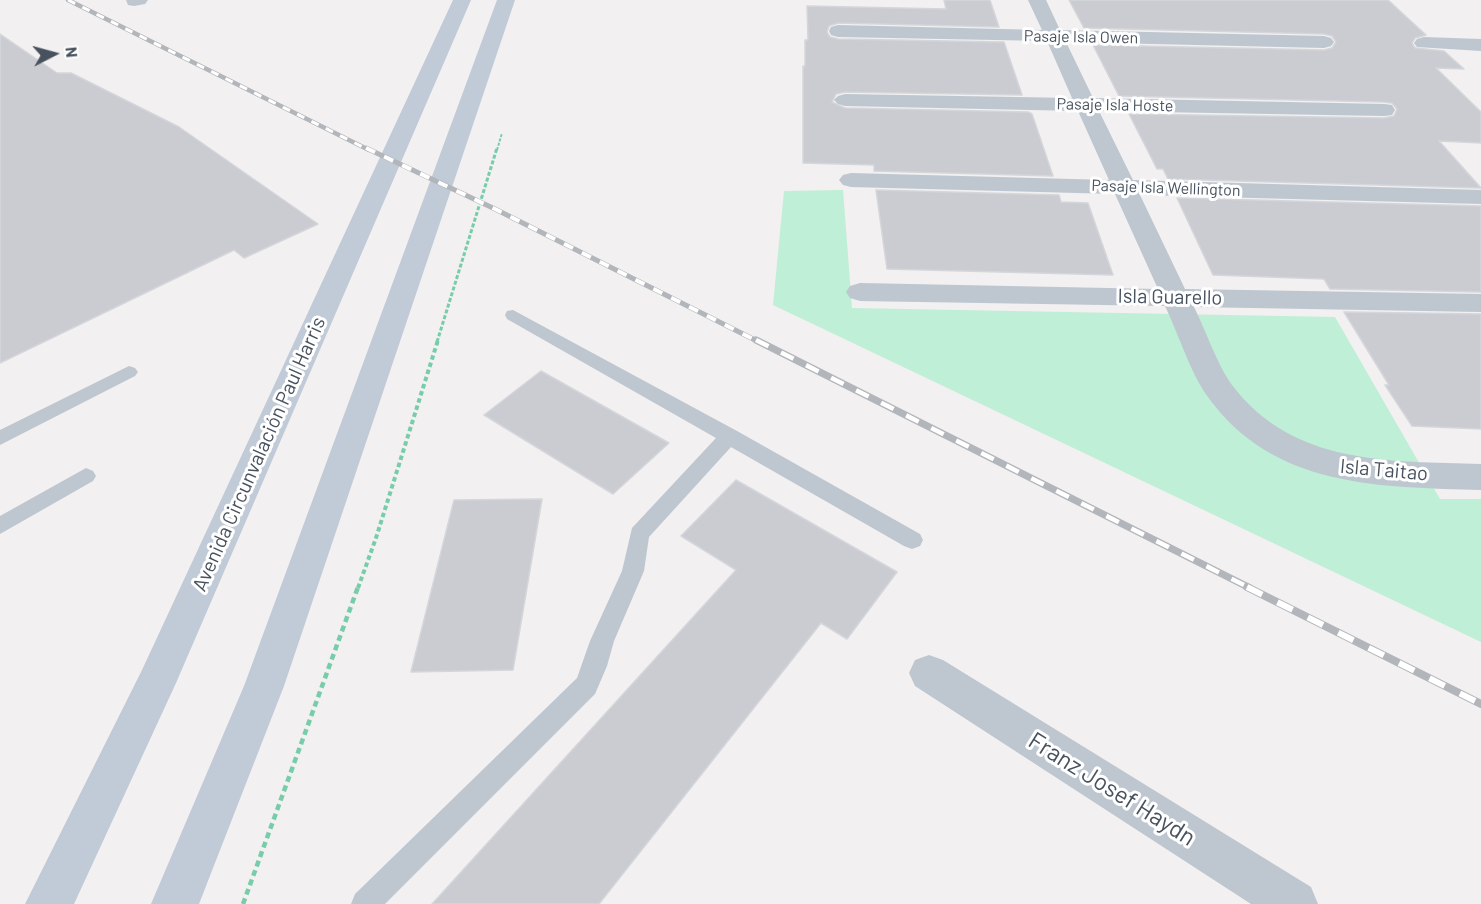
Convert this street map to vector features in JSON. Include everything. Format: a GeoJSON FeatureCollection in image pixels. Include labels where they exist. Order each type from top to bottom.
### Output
{"type":"FeatureCollection","features":[{"type":"Feature","properties":{"kind":"main road","name":"Avenida Circunvalación Paul Harris"},"geometry":{"type":"LineString","coordinates":[[49,904],[156,683],[462,0]]}},
{"type":"Feature","properties":{"kind":"main road"},"geometry":{"type":"LineString","coordinates":[[175,904],[264,686],[506,0]]}},
{"type":"Feature","properties":{"kind":"street","name":"Isla Taitao"},"geometry":{"type":"LineString","coordinates":[[1037,0],[1218,389],[1229,405],[1264,437],[1319,462],[1350,470],[1481,477]]}},
{"type":"Feature","properties":{"kind":"street","name":"Pasaje Isla Owen"},"geometry":{"type":"LineString","coordinates":[[838,31],[1324,42]]}},
{"type":"Feature","properties":{"kind":"street"},"geometry":{"type":"LineString","coordinates":[[1424,43],[1481,45]]}},
{"type":"Feature","properties":{"kind":"street","name":"Pasaje Isla Hoste"},"geometry":{"type":"LineString","coordinates":[[845,100],[1384,110]]}},
{"type":"Feature","properties":{"kind":"street","name":"Pasaje Isla Wellington"},"geometry":{"type":"LineString","coordinates":[[851,180],[1481,197]]}},
{"type":"Feature","properties":{"kind":"street","name":"Isla Guarello"},"geometry":{"type":"LineString","coordinates":[[860,291],[1481,303]]}},
{"type":"Feature","properties":{"kind":"street","name":"Franz Josef Haydn"},"geometry":{"type":"LineString","coordinates":[[929,674],[1282,902]]}},
{"type":"Feature","properties":{"kind":"lane"},"geometry":{"type":"LineString","coordinates":[[513,315],[912,540]]}},
{"type":"Feature","properties":{"kind":"lane"},"geometry":{"type":"LineString","coordinates":[[0,438],[129,372]]}},
{"type":"Feature","properties":{"kind":"lane"},"geometry":{"type":"LineString","coordinates":[[365,904],[586,686],[602,641],[633,571],[639,534],[730,436]]}},
{"type":"Feature","properties":{"kind":"lane"},"geometry":{"type":"LineString","coordinates":[[0,526],[86,476]]}},
{"type":"Feature","properties":{"kind":"path"},"geometry":{"type":"LineString","coordinates":[[243,904],[376,538],[505,121]]}},
{"type":"Feature","properties":{"kind":"green space"},"geometry":{"type":"Polygon","coordinates":[[[843,190],[852,308],[1335,317],[1440,499],[1481,499],[1481,642],[773,305],[784,191],[843,190]]]}},
{"type":"Feature","properties":{"kind":"building"},"geometry":{"type":"Polygon","coordinates":[[[944,0],[990,0],[999,27],[838,23],[829,26],[827,32],[830,37],[838,39],[1004,42],[1022,95],[845,92],[836,94],[832,102],[845,108],[1028,112],[1032,114],[1053,176],[874,171],[874,165],[803,163],[803,66],[805,66],[805,40],[808,40],[807,6],[946,9],[944,0]]]}},
{"type":"Feature","properties":{"kind":"building"},"geometry":{"type":"Polygon","coordinates":[[[1069,0],[1388,0],[1426,35],[1415,38],[1412,43],[1415,48],[1444,51],[1464,69],[1436,68],[1481,112],[1481,143],[1439,141],[1481,188],[1168,179],[1163,169],[1157,169],[1129,114],[1384,118],[1394,116],[1397,109],[1392,103],[1384,102],[1119,96],[1093,45],[1324,50],[1332,48],[1336,42],[1332,36],[1324,34],[1084,28],[1069,0]]]}},
{"type":"Feature","properties":{"kind":"building"},"geometry":{"type":"Polygon","coordinates":[[[0,34],[57,73],[71,73],[179,127],[318,224],[244,258],[234,250],[0,363],[0,34]]]}},
{"type":"Feature","properties":{"kind":"building"},"geometry":{"type":"Polygon","coordinates":[[[876,190],[1059,195],[1061,202],[1088,203],[1113,275],[887,269],[876,190]]]}},
{"type":"Feature","properties":{"kind":"building"},"geometry":{"type":"Polygon","coordinates":[[[1177,198],[1481,206],[1481,292],[1330,289],[1324,279],[1213,275],[1177,198]]]}},
{"type":"Feature","properties":{"kind":"building"},"geometry":{"type":"Polygon","coordinates":[[[1344,312],[1481,314],[1481,429],[1412,426],[1385,385],[1389,385],[1344,312]]]}},
{"type":"Feature","properties":{"kind":"building"},"geometry":{"type":"Polygon","coordinates":[[[541,371],[669,443],[613,494],[484,415],[541,371]]]}},
{"type":"Feature","properties":{"kind":"building"},"geometry":{"type":"Polygon","coordinates":[[[736,480],[897,572],[847,639],[821,623],[599,904],[432,904],[736,570],[681,536],[736,480]]]}},
{"type":"Feature","properties":{"kind":"building"},"geometry":{"type":"Polygon","coordinates":[[[542,499],[513,670],[411,672],[454,500],[542,499]]]}},
{"type":"Feature","properties":{"kind":"railway"},"geometry":{"type":"LineString","coordinates":[[68,0],[369,150]]}},
{"type":"Feature","properties":{"kind":"railway"},"geometry":{"type":"LineString","coordinates":[[366,148],[495,209],[759,342]]}},
{"type":"Feature","properties":{"kind":"railway"},"geometry":{"type":"LineString","coordinates":[[756,340],[1250,588]]}},
{"type":"Feature","properties":{"kind":"railway"},"geometry":{"type":"LineString","coordinates":[[1247,587],[1481,704]]}}]}
